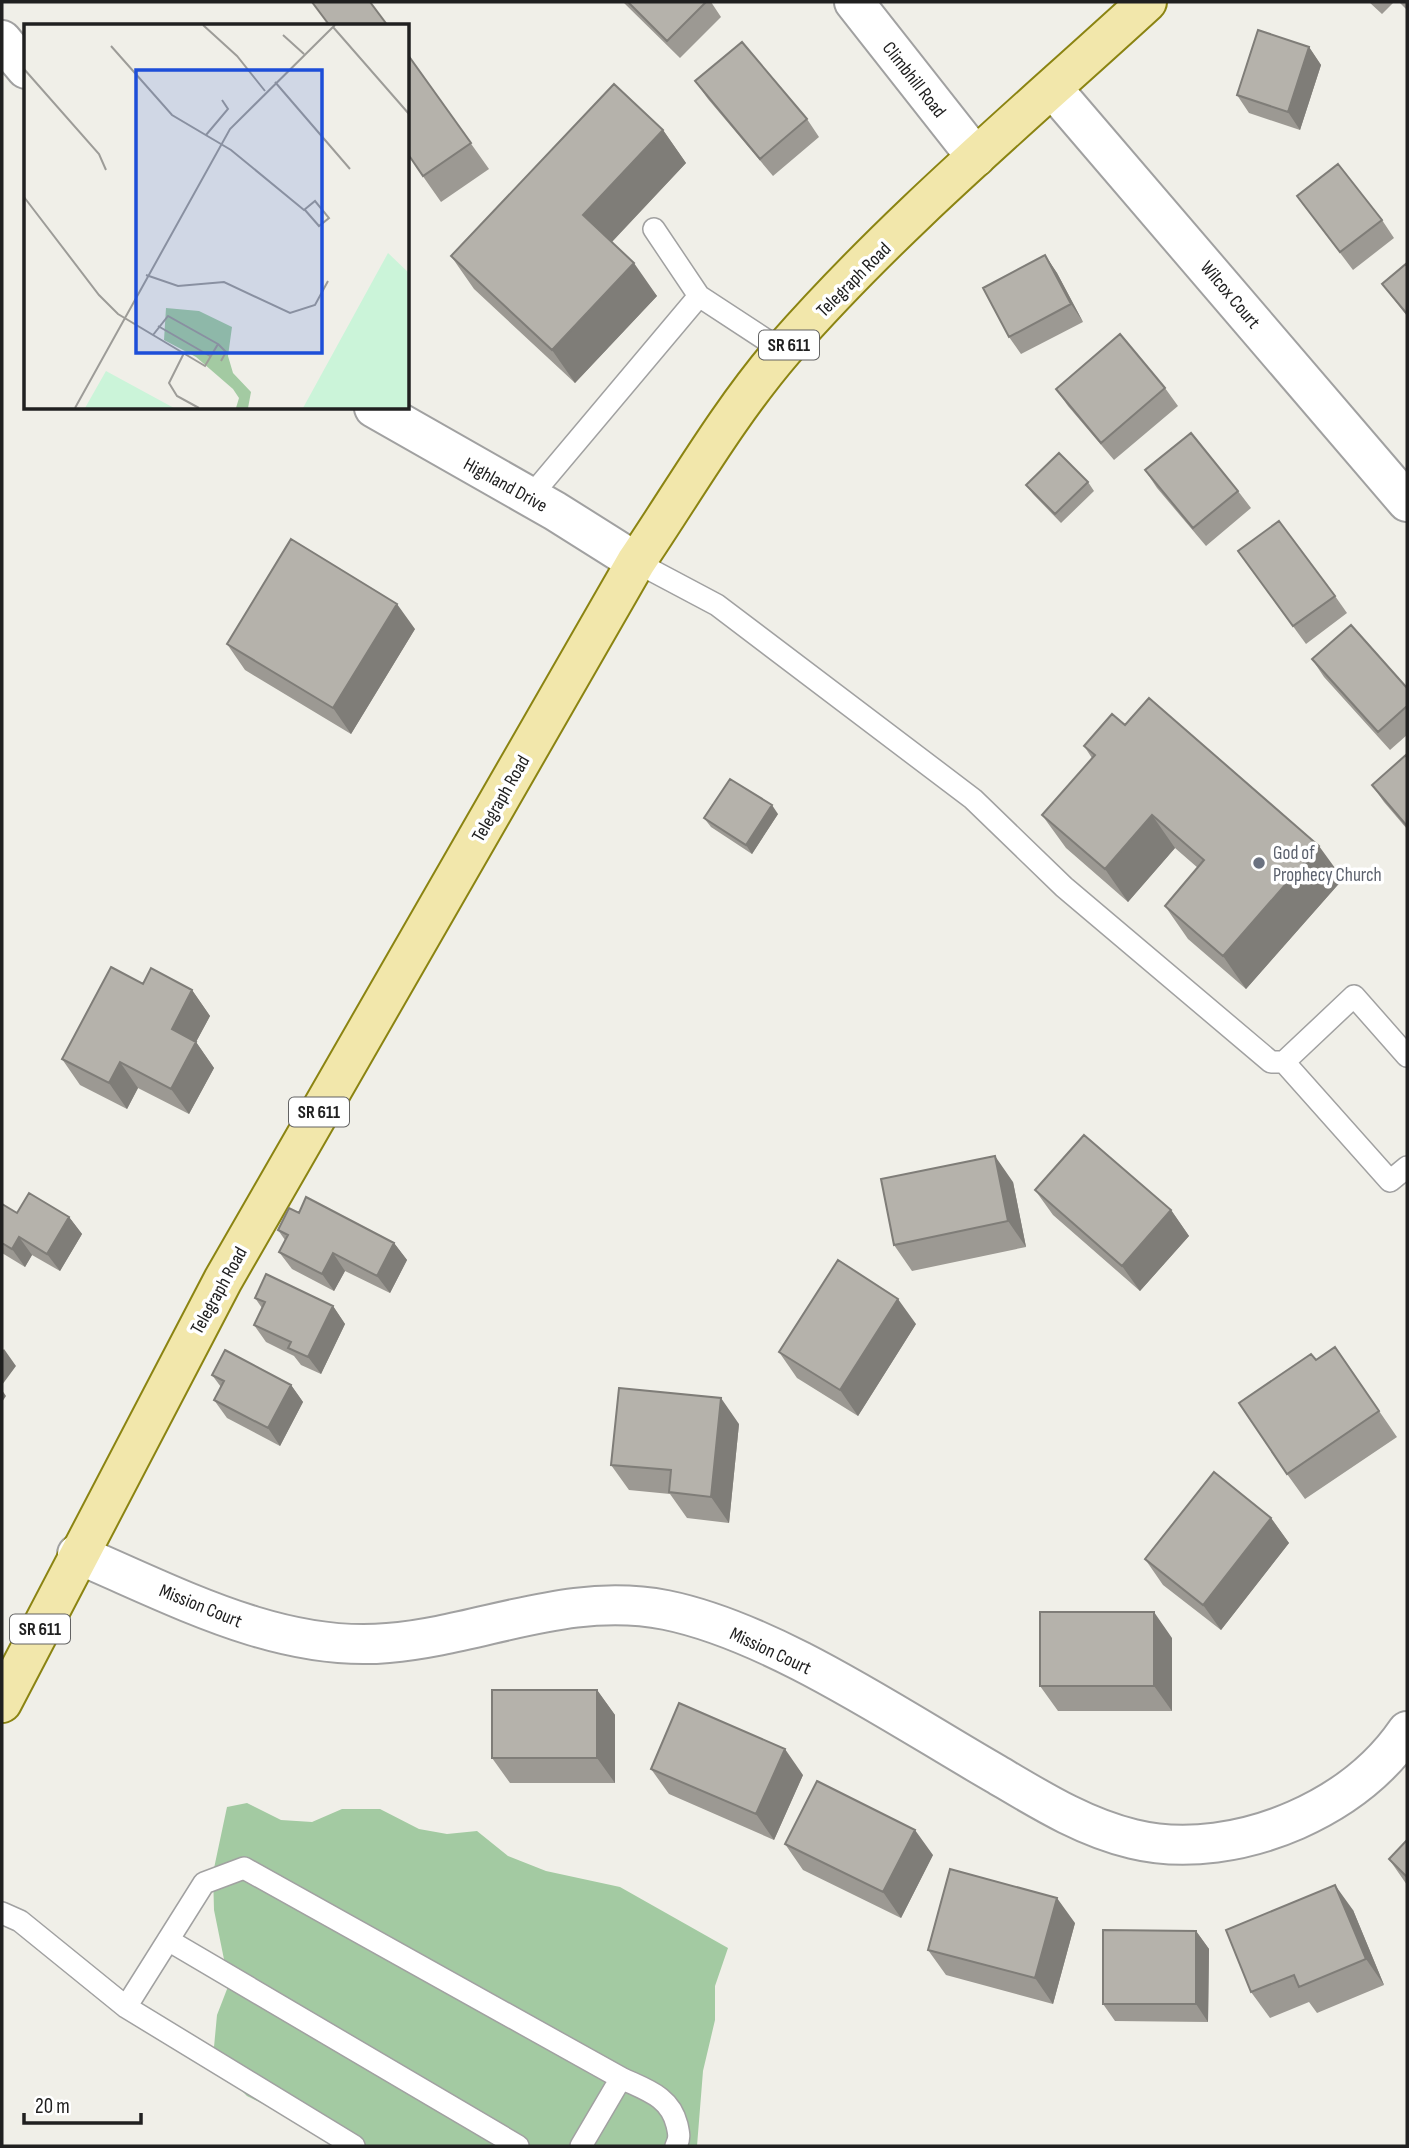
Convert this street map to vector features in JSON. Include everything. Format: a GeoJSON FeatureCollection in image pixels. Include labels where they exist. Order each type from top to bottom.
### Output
{"type":"FeatureCollection","features":[{"type":"Feature","properties":{"kind":"main road","name":"Telegraph Road"},"geometry":{"type":"LineString","coordinates":[[2,1703],[223,1280],[636,562],[748,397],[783,351],[976,157],[1147,2]]}},
{"type":"Feature","properties":{"kind":"street","name":"Climbhill Road"},"geometry":{"type":"LineString","coordinates":[[854,2],[976,157]]}},
{"type":"Feature","properties":{"kind":"street"},"geometry":{"type":"LineString","coordinates":[[2,40],[24,67]]}},
{"type":"Feature","properties":{"kind":"street","name":"Wilcox Court"},"geometry":{"type":"LineString","coordinates":[[1053,89],[1407,502]]}},
{"type":"Feature","properties":{"kind":"street","name":"Highland Drive"},"geometry":{"type":"LineString","coordinates":[[378,410],[530,497],[636,562]]}},
{"type":"Feature","properties":{"kind":"street","name":"Mission Court"},"geometry":{"type":"LineString","coordinates":[[78,1554],[236,1620],[321,1641],[383,1644],[432,1638],[554,1608],[609,1604],[666,1610],[719,1626],[808,1666],[1054,1808],[1104,1831],[1170,1844],[1244,1838],[1271,1831],[1322,1809],[1357,1786],[1392,1753],[1407,1731]]}},
{"type":"Feature","properties":{"kind":"lane"},"geometry":{"type":"LineString","coordinates":[[654,229],[699,296],[783,351]]}},
{"type":"Feature","properties":{"kind":"lane"},"geometry":{"type":"LineString","coordinates":[[530,497],[699,296]]}},
{"type":"Feature","properties":{"kind":"lane"},"geometry":{"type":"LineString","coordinates":[[636,562],[717,605],[973,799],[1064,887],[1271,1062],[1284,1062],[1354,996],[1407,1056]]}},
{"type":"Feature","properties":{"kind":"lane"},"geometry":{"type":"LineString","coordinates":[[1284,1062],[1390,1181],[1407,1167]]}},
{"type":"Feature","properties":{"kind":"lane"},"geometry":{"type":"LineString","coordinates":[[126,2007],[204,1882],[244,1868],[661,2098],[673,2109],[680,2139],[676,2146]]}},
{"type":"Feature","properties":{"kind":"lane"},"geometry":{"type":"LineString","coordinates":[[2,1913],[20,1921],[126,2007],[354,2146]]}},
{"type":"Feature","properties":{"kind":"lane"},"geometry":{"type":"LineString","coordinates":[[168,1940],[518,2146]]}},
{"type":"Feature","properties":{"kind":"lane"},"geometry":{"type":"LineString","coordinates":[[581,2146],[621,2078]]}},
{"type":"Feature","properties":{"kind":"green space"},"geometry":{"type":"Polygon","coordinates":[[[247,1803],[281,1820],[312,1822],[342,1809],[380,1809],[419,1829],[447,1834],[477,1831],[508,1856],[546,1871],[620,1887],[728,1948],[715,1986],[715,2020],[703,2071],[697,2146],[349,2146],[247,2096],[233,2082],[214,2047],[217,2015],[229,1984],[214,1910],[213,1873],[227,1807],[247,1803]]]}},
{"type":"Feature","properties":{"kind":"building"},"geometry":{"type":"Polygon","coordinates":[[[312,2],[370,2],[386,24],[328,24],[312,2]]]}},
{"type":"Feature","properties":{"kind":"building"},"geometry":{"type":"Polygon","coordinates":[[[628,2],[706,2],[667,41],[628,2]]]}},
{"type":"Feature","properties":{"kind":"building"},"geometry":{"type":"Polygon","coordinates":[[[1258,30],[1309,47],[1288,112],[1237,95],[1258,30]]]}},
{"type":"Feature","properties":{"kind":"building"},"geometry":{"type":"Polygon","coordinates":[[[742,42],[807,119],[760,159],[695,81],[742,42]]]}},
{"type":"Feature","properties":{"kind":"building"},"geometry":{"type":"Polygon","coordinates":[[[410,58],[471,143],[423,176],[410,157],[410,58]]]}},
{"type":"Feature","properties":{"kind":"building"},"geometry":{"type":"Polygon","coordinates":[[[614,84],[663,130],[583,215],[634,263],[552,350],[451,256],[614,84]]]}},
{"type":"Feature","properties":{"kind":"building"},"geometry":{"type":"Polygon","coordinates":[[[1338,164],[1382,220],[1340,252],[1297,196],[1338,164]]]}},
{"type":"Feature","properties":{"kind":"building"},"geometry":{"type":"Polygon","coordinates":[[[1045,255],[1071,304],[1009,337],[983,288],[1045,255]]]}},
{"type":"Feature","properties":{"kind":"building"},"geometry":{"type":"Polygon","coordinates":[[[1407,263],[1407,314],[1382,284],[1407,263]]]}},
{"type":"Feature","properties":{"kind":"building"},"geometry":{"type":"Polygon","coordinates":[[[1120,334],[1165,388],[1101,443],[1056,389],[1120,334]]]}},
{"type":"Feature","properties":{"kind":"building"},"geometry":{"type":"Polygon","coordinates":[[[1191,433],[1238,491],[1193,528],[1145,470],[1191,433]]]}},
{"type":"Feature","properties":{"kind":"building"},"geometry":{"type":"Polygon","coordinates":[[[1059,453],[1088,482],[1055,514],[1026,485],[1059,453]]]}},
{"type":"Feature","properties":{"kind":"building"},"geometry":{"type":"Polygon","coordinates":[[[1279,521],[1335,596],[1293,626],[1238,551],[1279,521]]]}},
{"type":"Feature","properties":{"kind":"building"},"geometry":{"type":"Polygon","coordinates":[[[291,539],[397,604],[333,708],[227,644],[291,539]]]}},
{"type":"Feature","properties":{"kind":"building"},"geometry":{"type":"Polygon","coordinates":[[[1351,625],[1407,688],[1407,706],[1378,732],[1312,659],[1351,625]]]}},
{"type":"Feature","properties":{"kind":"building","name":"God of Prophecy Church"},"geometry":{"type":"Polygon","coordinates":[[[1149,698],[1319,846],[1223,956],[1165,906],[1204,860],[1152,815],[1105,869],[1042,815],[1095,755],[1084,746],[1112,714],[1125,725],[1149,698]]]}},
{"type":"Feature","properties":{"kind":"building"},"geometry":{"type":"Polygon","coordinates":[[[1407,754],[1407,826],[1372,785],[1407,754]]]}},
{"type":"Feature","properties":{"kind":"building"},"geometry":{"type":"Polygon","coordinates":[[[730,779],[772,805],[746,845],[704,818],[730,779]]]}},
{"type":"Feature","properties":{"kind":"building"},"geometry":{"type":"Polygon","coordinates":[[[111,967],[143,984],[151,968],[192,990],[172,1029],[196,1042],[171,1089],[120,1062],[109,1083],[62,1059],[111,967]]]}},
{"type":"Feature","properties":{"kind":"building"},"geometry":{"type":"Polygon","coordinates":[[[1084,1135],[1171,1210],[1122,1266],[1035,1190],[1084,1135]]]}},
{"type":"Feature","properties":{"kind":"building"},"geometry":{"type":"Polygon","coordinates":[[[995,1156],[1008,1221],[894,1245],[881,1179],[995,1156]]]}},
{"type":"Feature","properties":{"kind":"building"},"geometry":{"type":"Polygon","coordinates":[[[29,1193],[69,1217],[47,1254],[19,1237],[12,1249],[2,1243],[2,1204],[17,1213],[29,1193]]]}},
{"type":"Feature","properties":{"kind":"building"},"geometry":{"type":"Polygon","coordinates":[[[306,1197],[394,1243],[377,1276],[333,1253],[322,1274],[279,1252],[288,1235],[278,1230],[289,1208],[299,1213],[306,1197]]]}},
{"type":"Feature","properties":{"kind":"building"},"geometry":{"type":"Polygon","coordinates":[[[838,1260],[898,1299],[840,1390],[779,1352],[838,1260]]]}},
{"type":"Feature","properties":{"kind":"building"},"geometry":{"type":"Polygon","coordinates":[[[266,1274],[333,1306],[308,1357],[288,1348],[291,1342],[254,1325],[265,1302],[255,1298],[266,1274]]]}},
{"type":"Feature","properties":{"kind":"building"},"geometry":{"type":"Polygon","coordinates":[[[1335,1347],[1379,1411],[1287,1474],[1239,1403],[1311,1354],[1316,1360],[1335,1347]]]}},
{"type":"Feature","properties":{"kind":"building"},"geometry":{"type":"Polygon","coordinates":[[[225,1350],[291,1385],[268,1428],[214,1400],[224,1381],[212,1375],[225,1350]]]}},
{"type":"Feature","properties":{"kind":"building"},"geometry":{"type":"Polygon","coordinates":[[[619,1388],[721,1398],[711,1497],[669,1492],[671,1470],[611,1465],[619,1388]]]}},
{"type":"Feature","properties":{"kind":"building"},"geometry":{"type":"Polygon","coordinates":[[[1214,1472],[1271,1518],[1203,1605],[1145,1559],[1214,1472]]]}},
{"type":"Feature","properties":{"kind":"building"},"geometry":{"type":"Polygon","coordinates":[[[1040,1612],[1154,1612],[1154,1686],[1040,1686],[1040,1612]]]}},
{"type":"Feature","properties":{"kind":"building"},"geometry":{"type":"Polygon","coordinates":[[[492,1690],[597,1690],[597,1758],[492,1758],[492,1690]]]}},
{"type":"Feature","properties":{"kind":"building"},"geometry":{"type":"Polygon","coordinates":[[[679,1703],[785,1749],[756,1814],[651,1769],[679,1703]]]}},
{"type":"Feature","properties":{"kind":"building"},"geometry":{"type":"Polygon","coordinates":[[[817,1781],[915,1830],[883,1892],[785,1844],[817,1781]]]}},
{"type":"Feature","properties":{"kind":"building"},"geometry":{"type":"Polygon","coordinates":[[[1407,1840],[1407,1877],[1389,1859],[1407,1840]]]}},
{"type":"Feature","properties":{"kind":"building"},"geometry":{"type":"Polygon","coordinates":[[[950,1869],[1057,1898],[1035,1978],[928,1950],[950,1869]]]}},
{"type":"Feature","properties":{"kind":"building"},"geometry":{"type":"Polygon","coordinates":[[[1335,1885],[1366,1959],[1299,1987],[1294,1975],[1251,1992],[1226,1930],[1335,1885]]]}},
{"type":"Feature","properties":{"kind":"building"},"geometry":{"type":"Polygon","coordinates":[[[1103,1930],[1196,1931],[1196,2004],[1103,2004],[1103,1930]]]}},
{"type":"Feature","properties":{"kind":"place","name":"God of Prophecy Church"},"geometry":{"type":"Point","coordinates":[1259,863]}}]}
